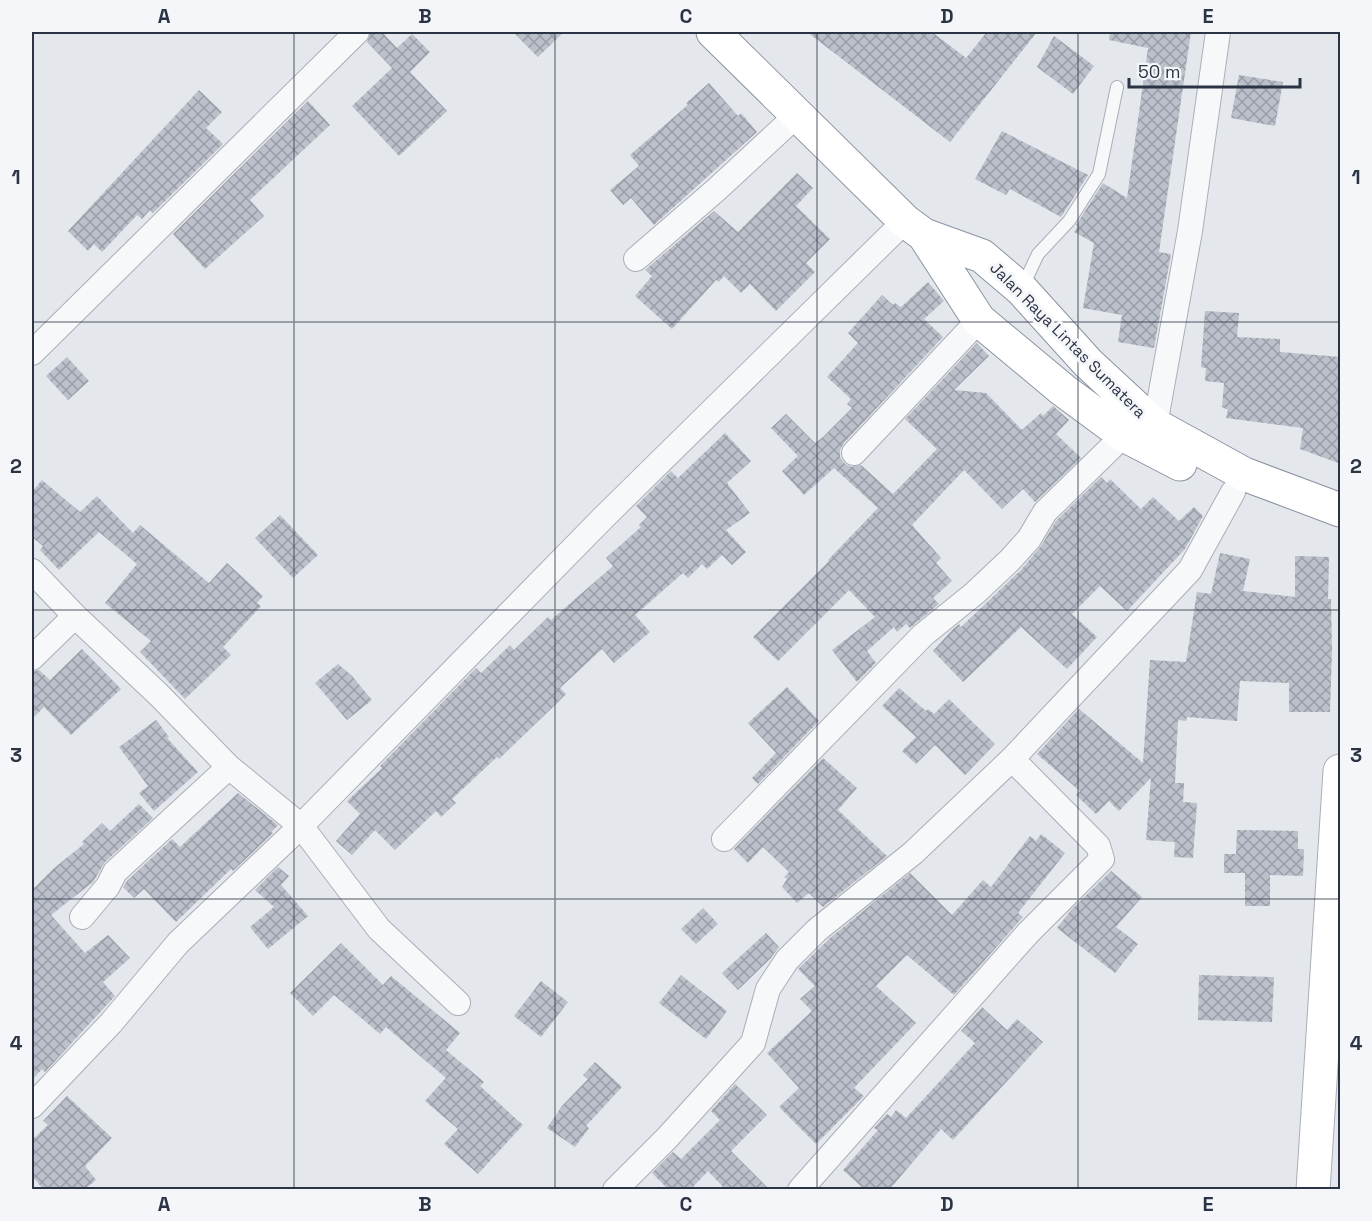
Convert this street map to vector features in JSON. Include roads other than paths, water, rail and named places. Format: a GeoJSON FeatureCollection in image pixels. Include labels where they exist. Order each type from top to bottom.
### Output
{"type":"FeatureCollection","features":[{"type":"Feature","properties":{"kind":"main road","name":"Jalan Raya Lintas Sumatera"},"geometry":{"type":"LineString","coordinates":[[713,32],[914,228],[979,321],[1063,390],[1124,435],[1233,492],[1341,528]]}},
{"type":"Feature","properties":{"kind":"main road","name":"Jalan Raya Lintas Sumatera"},"geometry":{"type":"LineString","coordinates":[[914,228],[982,256],[1022,290],[1088,363],[1155,425],[1244,474],[1341,510]]}},
{"type":"Feature","properties":{"kind":"main road"},"geometry":{"type":"LineString","coordinates":[[1313,1190],[1341,771]]}},
{"type":"Feature","properties":{"kind":"street"},"geometry":{"type":"LineString","coordinates":[[32,353],[357,32]]}},
{"type":"Feature","properties":{"kind":"street"},"geometry":{"type":"LineString","coordinates":[[1155,425],[1190,231],[1218,32]]}},
{"type":"Feature","properties":{"kind":"street"},"geometry":{"type":"LineString","coordinates":[[636,259],[716,190],[797,114]]}},
{"type":"Feature","properties":{"kind":"street"},"geometry":{"type":"LineString","coordinates":[[32,1106],[111,1023],[178,943],[301,826],[603,518],[914,228]]}},
{"type":"Feature","properties":{"kind":"street"},"geometry":{"type":"LineString","coordinates":[[854,453],[979,321]]}},
{"type":"Feature","properties":{"kind":"street"},"geometry":{"type":"LineString","coordinates":[[724,839],[923,635],[975,593],[1010,560],[1029,539],[1045,512],[1124,435]]}},
{"type":"Feature","properties":{"kind":"street"},"geometry":{"type":"LineString","coordinates":[[615,1190],[667,1138],[753,1043],[768,989],[787,960],[817,930],[913,853],[1012,759],[1190,570],[1233,492]]}},
{"type":"Feature","properties":{"kind":"street"},"geometry":{"type":"LineString","coordinates":[[32,571],[229,767],[301,826],[379,929],[458,1003]]}},
{"type":"Feature","properties":{"kind":"street"},"geometry":{"type":"LineString","coordinates":[[32,658],[75,616]]}},
{"type":"Feature","properties":{"kind":"street"},"geometry":{"type":"LineString","coordinates":[[800,1190],[1028,933],[1102,859],[1098,846],[1012,759]]}},
{"type":"Feature","properties":{"kind":"street"},"geometry":{"type":"LineString","coordinates":[[82,917],[108,886],[115,872],[229,767]]}},
{"type":"Feature","properties":{"kind":"lane"},"geometry":{"type":"LineString","coordinates":[[1022,290],[1038,254],[1070,221],[1099,174],[1117,87]]}}]}
